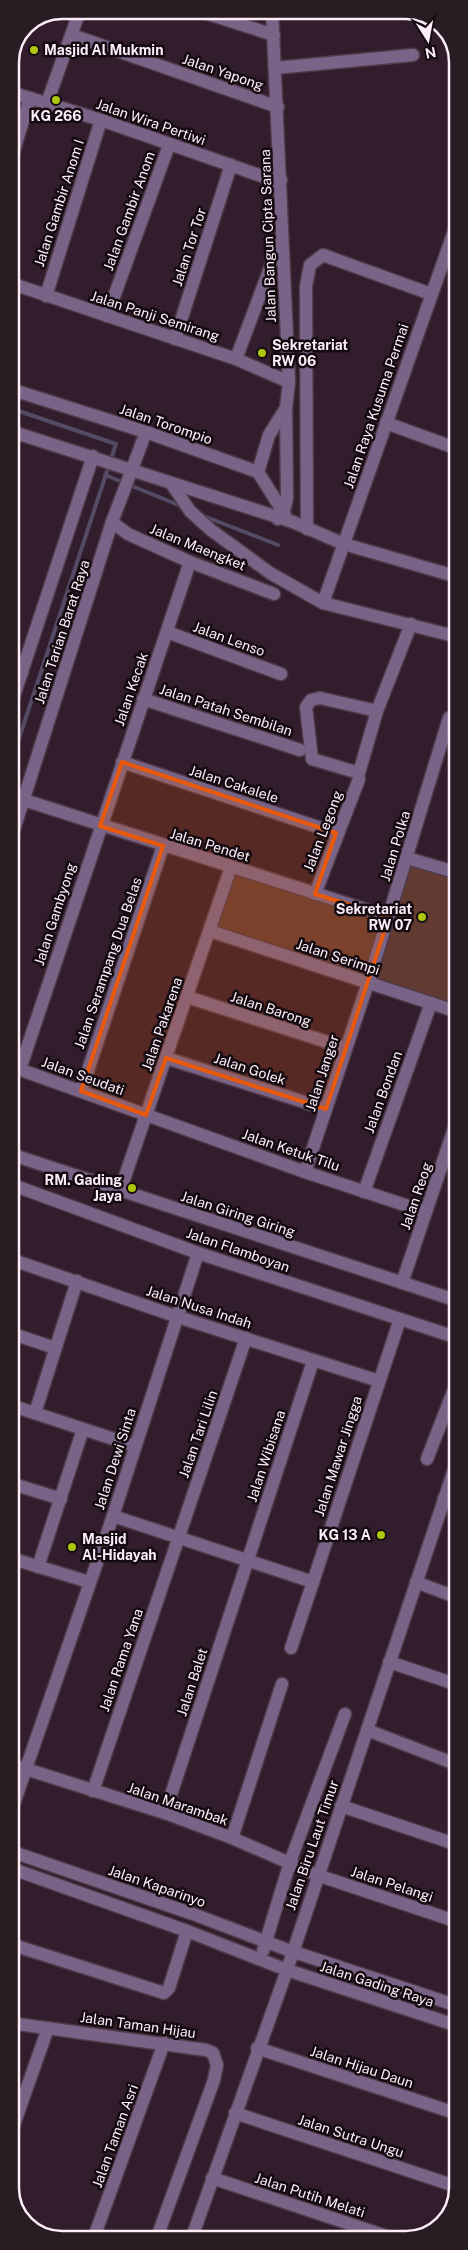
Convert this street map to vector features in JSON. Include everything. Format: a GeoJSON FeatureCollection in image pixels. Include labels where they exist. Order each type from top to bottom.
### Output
{"type":"FeatureCollection","features":[{"type":"Feature","properties":{"kind":"street"},"geometry":{"type":"LineString","coordinates":[[47,103],[77,19]]}},
{"type":"Feature","properties":{"kind":"street"},"geometry":{"type":"LineString","coordinates":[[223,19],[274,36]]}},
{"type":"Feature","properties":{"kind":"street","name":"Jalan Bangun Cipta Sarana"},"geometry":{"type":"LineString","coordinates":[[273,19],[281,180],[281,239],[289,382],[286,408],[287,498],[283,516]]}},
{"type":"Feature","properties":{"kind":"street","name":"Jalan Yapong"},"geometry":{"type":"LineString","coordinates":[[72,35],[278,108]]}},
{"type":"Feature","properties":{"kind":"street"},"geometry":{"type":"LineString","coordinates":[[276,68],[413,55]]}},
{"type":"Feature","properties":{"kind":"street","name":"Jalan Wira Pertiwi"},"geometry":{"type":"LineString","coordinates":[[19,95],[101,120],[169,145],[276,180],[281,180]]}},
{"type":"Feature","properties":{"kind":"street"},"geometry":{"type":"LineString","coordinates":[[19,134],[30,98]]}},
{"type":"Feature","properties":{"kind":"street","name":"Jalan Gambir Anom I"},"geometry":{"type":"LineString","coordinates":[[46,296],[101,120]]}},
{"type":"Feature","properties":{"kind":"street","name":"Jalan Gambir Anom"},"geometry":{"type":"LineString","coordinates":[[107,316],[169,145]]}},
{"type":"Feature","properties":{"kind":"street","name":"Jalan Tor Tor"},"geometry":{"type":"LineString","coordinates":[[175,339],[231,165]]}},
{"type":"Feature","properties":{"kind":"street"},"geometry":{"type":"LineString","coordinates":[[236,359],[281,239]]}},
{"type":"Feature","properties":{"kind":"street","name":"Jalan Raya Kusuma Permai"},"geometry":{"type":"LineString","coordinates":[[323,603],[449,246]]}},
{"type":"Feature","properties":{"kind":"street"},"geometry":{"type":"LineString","coordinates":[[307,528],[306,286],[310,265],[323,255],[432,294]]}},
{"type":"Feature","properties":{"kind":"street","name":"Jalan Panji Semirang"},"geometry":{"type":"LineString","coordinates":[[19,286],[236,359],[289,382]]}},
{"type":"Feature","properties":{"kind":"street","name":"Jalan Torompio"},"geometry":{"type":"LineString","coordinates":[[19,392],[146,432],[258,472]]}},
{"type":"Feature","properties":{"kind":"street"},"geometry":{"type":"LineString","coordinates":[[283,516],[258,472],[269,435],[286,408]]}},
{"type":"Feature","properties":{"kind":"street"},"geometry":{"type":"LineString","coordinates":[[386,423],[449,446]]}},
{"type":"Feature","properties":{"kind":"street","name":"Jalan Tarian Barat Raya"},"geometry":{"type":"LineString","coordinates":[[19,815],[112,522],[146,432]]}},
{"type":"Feature","properties":{"kind":"street"},"geometry":{"type":"LineString","coordinates":[[19,434],[97,458],[128,476],[171,483],[283,516],[344,544],[449,574]]}},
{"type":"Feature","properties":{"kind":"street"},"geometry":{"type":"LineString","coordinates":[[19,663],[97,458]]}},
{"type":"Feature","properties":{"kind":"street"},"geometry":{"type":"LineString","coordinates":[[171,483],[190,512],[270,573],[323,603],[449,634]]}},
{"type":"Feature","properties":{"kind":"street","name":"Jalan Maengket"},"geometry":{"type":"LineString","coordinates":[[112,522],[128,534],[190,562],[274,594]]}},
{"type":"Feature","properties":{"kind":"street","name":"Jalan Kecak"},"geometry":{"type":"LineString","coordinates":[[100,826],[190,562]]}},
{"type":"Feature","properties":{"kind":"street","name":"Jalan Legong"},"geometry":{"type":"LineString","coordinates":[[315,894],[336,833],[359,776],[377,711],[411,624]]}},
{"type":"Feature","properties":{"kind":"street","name":"Jalan Lenso"},"geometry":{"type":"LineString","coordinates":[[167,632],[281,674]]}},
{"type":"Feature","properties":{"kind":"street"},"geometry":{"type":"LineString","coordinates":[[359,776],[312,758],[306,707],[311,700],[320,698],[377,711]]}},
{"type":"Feature","properties":{"kind":"street","name":"Jalan Patah Sembilan"},"geometry":{"type":"LineString","coordinates":[[143,700],[300,750]]}},
{"type":"Feature","properties":{"kind":"street","name":"Jalan Polka"},"geometry":{"type":"LineString","coordinates":[[368,983],[449,732]]}},
{"type":"Feature","properties":{"kind":"street","name":"Jalan Cakalele"},"geometry":{"type":"LineString","coordinates":[[122,762],[336,833]]}},
{"type":"Feature","properties":{"kind":"street","name":"Jalan Pendet"},"geometry":{"type":"LineString","coordinates":[[24,800],[388,917]]}},
{"type":"Feature","properties":{"kind":"street","name":"Jalan Gambyong"},"geometry":{"type":"LineString","coordinates":[[19,1057],[100,826]]}},
{"type":"Feature","properties":{"kind":"street","name":"Jalan Serampang Dua Belas"},"geometry":{"type":"LineString","coordinates":[[81,1091],[163,846]]}},
{"type":"Feature","properties":{"kind":"street"},"geometry":{"type":"LineString","coordinates":[[407,858],[449,870]]}},
{"type":"Feature","properties":{"kind":"street","name":"Jalan Pakarena"},"geometry":{"type":"LineString","coordinates":[[120,1191],[231,867]]}},
{"type":"Feature","properties":{"kind":"street","name":"Jalan Serimpi"},"geometry":{"type":"LineString","coordinates":[[210,931],[449,1009]]}},
{"type":"Feature","properties":{"kind":"street","name":"Jalan Janger"},"geometry":{"type":"LineString","coordinates":[[305,1172],[368,983]]}},
{"type":"Feature","properties":{"kind":"street","name":"Jalan Barong"},"geometry":{"type":"LineString","coordinates":[[187,997],[346,1048]]}},
{"type":"Feature","properties":{"kind":"street","name":"Jalan Bondan"},"geometry":{"type":"LineString","coordinates":[[364,1192],[431,1003]]}},
{"type":"Feature","properties":{"kind":"street","name":"Jalan Golek"},"geometry":{"type":"LineString","coordinates":[[166,1058],[326,1109]]}},
{"type":"Feature","properties":{"kind":"street","name":"Jalan Seudati"},"geometry":{"type":"LineString","coordinates":[[19,1069],[146,1115]]}},
{"type":"Feature","properties":{"kind":"street","name":"Jalan Ketuk Tilu"},"geometry":{"type":"LineString","coordinates":[[146,1115],[305,1172],[426,1212]]}},
{"type":"Feature","properties":{"kind":"street","name":"Jalan Reog"},"geometry":{"type":"LineString","coordinates":[[402,1283],[449,1144]]}},
{"type":"Feature","properties":{"kind":"street","name":"Jalan Giring Giring"},"geometry":{"type":"LineString","coordinates":[[19,1157],[449,1298]]}},
{"type":"Feature","properties":{"kind":"street","name":"Jalan Flamboyan"},"geometry":{"type":"LineString","coordinates":[[19,1187],[198,1253],[399,1323],[449,1336]]}},
{"type":"Feature","properties":{"kind":"street","name":"Jalan Dewi Sinta"},"geometry":{"type":"LineString","coordinates":[[19,1791],[113,1516],[198,1253]]}},
{"type":"Feature","properties":{"kind":"street","name":"Jalan Nusa Indah"},"geometry":{"type":"LineString","coordinates":[[19,1262],[313,1361],[379,1380]]}},
{"type":"Feature","properties":{"kind":"street"},"geometry":{"type":"LineString","coordinates":[[35,1413],[54,1348],[77,1281]]}},
{"type":"Feature","properties":{"kind":"street","name":"Jalan Mawar Jingga"},"geometry":{"type":"LineString","coordinates":[[291,1648],[399,1323]]}},
{"type":"Feature","properties":{"kind":"street"},"geometry":{"type":"LineString","coordinates":[[19,1336],[54,1348]]}},
{"type":"Feature","properties":{"kind":"street","name":"Jalan Tari Lilin"},"geometry":{"type":"LineString","coordinates":[[178,1539],[246,1338]]}},
{"type":"Feature","properties":{"kind":"street","name":"Jalan Wibisana"},"geometry":{"type":"LineString","coordinates":[[248,1560],[313,1361]]}},
{"type":"Feature","properties":{"kind":"street"},"geometry":{"type":"LineString","coordinates":[[427,1459],[449,1402]]}},
{"type":"Feature","properties":{"kind":"street"},"geometry":{"type":"LineString","coordinates":[[19,1408],[135,1446]]}},
{"type":"Feature","properties":{"kind":"street"},"geometry":{"type":"LineString","coordinates":[[38,1566],[83,1429]]}},
{"type":"Feature","properties":{"kind":"street","name":"Jalan Biru Laut Timur"},"geometry":{"type":"LineString","coordinates":[[194,2231],[285,1969],[315,1874],[367,1730],[449,1484]]}},
{"type":"Feature","properties":{"kind":"street"},"geometry":{"type":"LineString","coordinates":[[19,1486],[61,1499]]}},
{"type":"Feature","properties":{"kind":"street"},"geometry":{"type":"LineString","coordinates":[[444,1498],[449,1500]]}},
{"type":"Feature","properties":{"kind":"street"},"geometry":{"type":"LineString","coordinates":[[113,1516],[313,1582]]}},
{"type":"Feature","properties":{"kind":"street","name":"Jalan Rama Yana"},"geometry":{"type":"LineString","coordinates":[[94,1791],[178,1539]]}},
{"type":"Feature","properties":{"kind":"street","name":"Jalan Balet"},"geometry":{"type":"LineString","coordinates":[[165,1813],[248,1560]]}},
{"type":"Feature","properties":{"kind":"street"},"geometry":{"type":"LineString","coordinates":[[19,1561],[89,1582]]}},
{"type":"Feature","properties":{"kind":"street"},"geometry":{"type":"LineString","coordinates":[[416,1582],[449,1595]]}},
{"type":"Feature","properties":{"kind":"street"},"geometry":{"type":"LineString","coordinates":[[390,1662],[449,1682]]}},
{"type":"Feature","properties":{"kind":"street"},"geometry":{"type":"LineString","coordinates":[[232,1838],[282,1684]]}},
{"type":"Feature","properties":{"kind":"street","name":"Jalan Biru Laut Timur"},"geometry":{"type":"LineString","coordinates":[[259,1960],[268,1943],[292,1863],[346,1714]]}},
{"type":"Feature","properties":{"kind":"street"},"geometry":{"type":"LineString","coordinates":[[367,1730],[449,1762]]}},
{"type":"Feature","properties":{"kind":"street","name":"Jalan Marambak"},"geometry":{"type":"LineString","coordinates":[[19,1767],[165,1813],[232,1838],[315,1874]]}},
{"type":"Feature","properties":{"kind":"street"},"geometry":{"type":"LineString","coordinates":[[341,1806],[449,1842]]}},
{"type":"Feature","properties":{"kind":"street","name":"Jalan Kaparinyo"},"geometry":{"type":"LineString","coordinates":[[19,1854],[193,1914],[290,1951]]}},
{"type":"Feature","properties":{"kind":"street","name":"Jalan Gading Raya"},"geometry":{"type":"LineString","coordinates":[[19,1871],[187,1931],[259,1960],[449,2023]]}},
{"type":"Feature","properties":{"kind":"street","name":"Jalan Pelangi"},"geometry":{"type":"LineString","coordinates":[[315,1874],[449,1919]]}},
{"type":"Feature","properties":{"kind":"street"},"geometry":{"type":"LineString","coordinates":[[19,1947],[164,1994],[169,1988],[187,1931]]}},
{"type":"Feature","properties":{"kind":"street","name":"Jalan Gading Raya"},"geometry":{"type":"LineString","coordinates":[[290,1951],[449,2003]]}},
{"type":"Feature","properties":{"kind":"street"},"geometry":{"type":"LineString","coordinates":[[303,1975],[309,1957]]}},
{"type":"Feature","properties":{"kind":"street","name":"Jalan Taman Hijau"},"geometry":{"type":"LineString","coordinates":[[19,2024],[164,2043],[214,2053],[217,2065],[214,2080],[159,2231]]}},
{"type":"Feature","properties":{"kind":"street"},"geometry":{"type":"LineString","coordinates":[[19,2110],[48,2028]]}},
{"type":"Feature","properties":{"kind":"street","name":"Jalan Taman Asri"},"geometry":{"type":"LineString","coordinates":[[96,2231],[164,2043]]}},
{"type":"Feature","properties":{"kind":"street","name":"Jalan Hijau Daun"},"geometry":{"type":"LineString","coordinates":[[257,2048],[449,2111]]}},
{"type":"Feature","properties":{"kind":"street","name":"Jalan Sutra Ungu"},"geometry":{"type":"LineString","coordinates":[[235,2113],[449,2184]]}},
{"type":"Feature","properties":{"kind":"street","name":"Jalan Putih Melati"},"geometry":{"type":"LineString","coordinates":[[212,2178],[371,2231]]}},
{"type":"Feature","properties":{"kind":"highlighted area"},"geometry":{"type":"Polygon","coordinates":[[[122,762],[336,833],[315,894],[389,917],[326,1109],[166,1058],[146,1115],[81,1091],[163,846],[100,826],[122,762]]]}},
{"type":"Feature","properties":{"kind":"shaded area"},"geometry":{"type":"Polygon","coordinates":[[[412,863],[449,875],[449,1003],[217,926],[235,873],[391,924],[412,863]]]}},
{"type":"Feature","properties":{"kind":"waterway"},"geometry":{"type":"LineString","coordinates":[[19,411],[116,444],[19,739]]}},
{"type":"Feature","properties":{"kind":"waterway"},"geometry":{"type":"LineString","coordinates":[[105,475],[181,506]]}},
{"type":"Feature","properties":{"kind":"waterway"},"geometry":{"type":"LineString","coordinates":[[201,515],[278,545]]}},
{"type":"Feature","properties":{"kind":"place","name":"Masjid Al Mukmin"},"geometry":{"type":"Point","coordinates":[34,50]}},
{"type":"Feature","properties":{"kind":"place","name":"KG 266"},"geometry":{"type":"Point","coordinates":[56,100]}},
{"type":"Feature","properties":{"kind":"place","name":"Sekretariat RW 06"},"geometry":{"type":"Point","coordinates":[262,353]}},
{"type":"Feature","properties":{"kind":"place","name":"Sekretariat RW 07"},"geometry":{"type":"Point","coordinates":[422,917]}},
{"type":"Feature","properties":{"kind":"place","name":"RM. Gading Jaya"},"geometry":{"type":"Point","coordinates":[132,1188]}},
{"type":"Feature","properties":{"kind":"place","name":"KG 13 A"},"geometry":{"type":"Point","coordinates":[381,1535]}},
{"type":"Feature","properties":{"kind":"place","name":"Masjid Al-Hidayah"},"geometry":{"type":"Point","coordinates":[72,1547]}}]}
